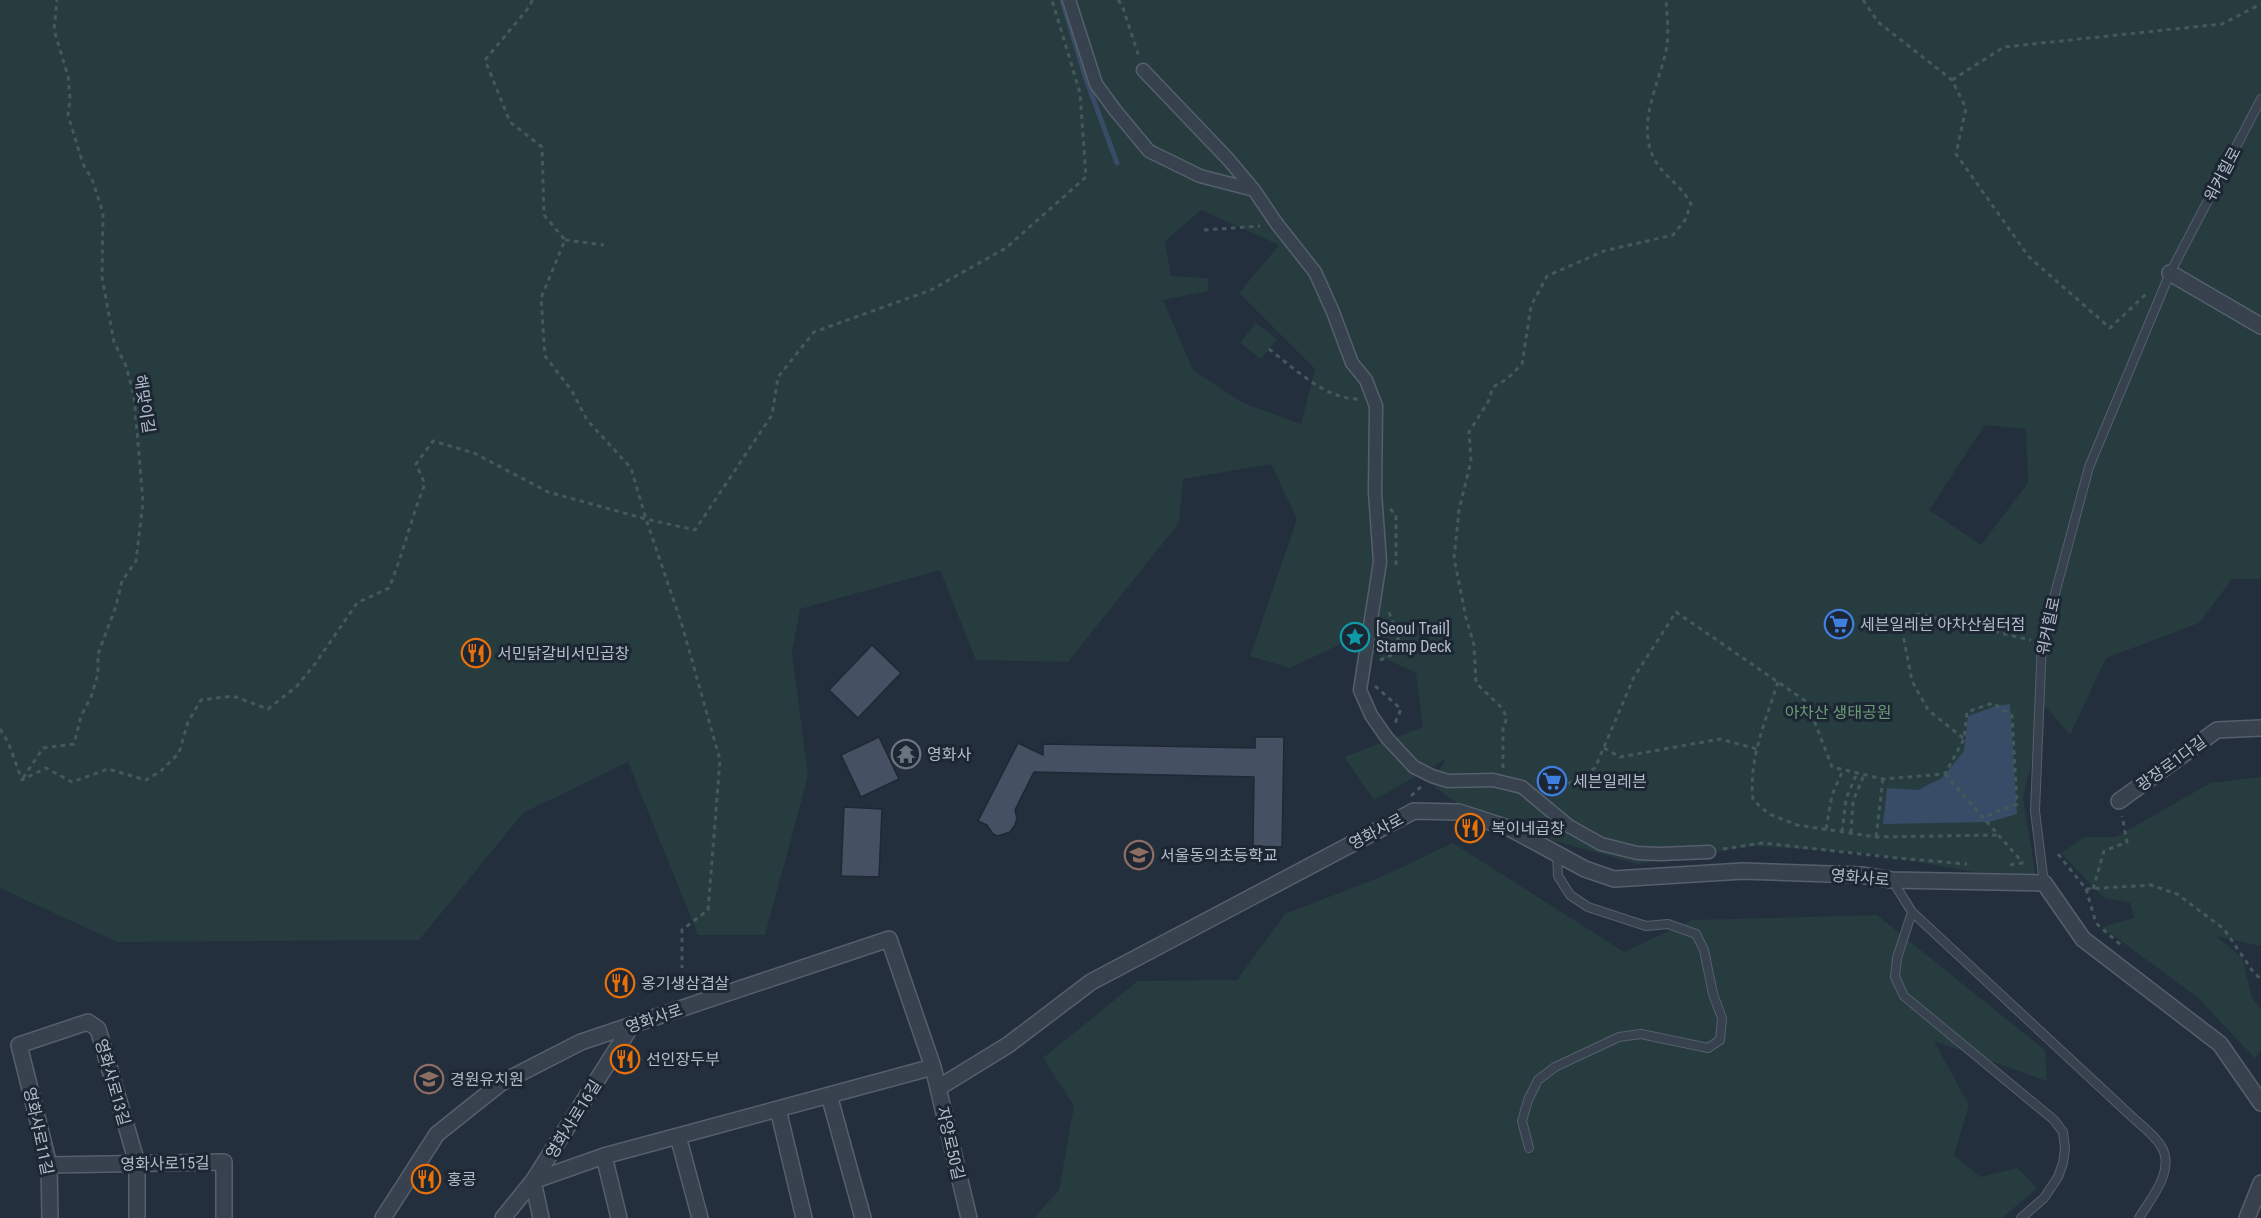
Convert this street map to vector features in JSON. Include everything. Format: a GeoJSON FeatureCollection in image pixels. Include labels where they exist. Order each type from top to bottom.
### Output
{"type":"FeatureCollection","features":[{"type":"Feature","properties":{"kind":"street"},"geometry":{"type":"LineString","coordinates":[[1069,0],[1096,84],[1114,110],[1149,151],[1200,176],[1254,190]]}},
{"type":"Feature","properties":{"kind":"street"},"geometry":{"type":"LineString","coordinates":[[1143,70],[1228,159],[1315,272],[1352,363],[1366,380],[1376,406],[1375,492],[1380,562],[1360,690],[1371,715],[1414,767],[1432,776],[1448,781],[1493,780],[1522,787],[1569,826],[1601,844],[1637,853],[1709,852]]}},
{"type":"Feature","properties":{"kind":"street"},"geometry":{"type":"LineString","coordinates":[[2170,273],[2261,326]]}},
{"type":"Feature","properties":{"kind":"street","name":"광장로1다길"},"geometry":{"type":"LineString","coordinates":[[2119,801],[2217,730],[2261,728]]}},
{"type":"Feature","properties":{"kind":"street","name":"영화사로"},"geometry":{"type":"LineString","coordinates":[[938,1088],[1008,1045],[1091,982],[1414,811],[1460,812],[1511,829],[1585,869],[1614,879],[1743,871],[1861,875],[1892,880],[2044,883]]}},
{"type":"Feature","properties":{"kind":"street","name":"워커힐로"},"geometry":{"type":"LineString","coordinates":[[2044,883],[2083,939],[2220,1044],[2261,1103]]}},
{"type":"Feature","properties":{"kind":"street","name":"영화사로"},"geometry":{"type":"LineString","coordinates":[[383,1218],[437,1134],[501,1083],[581,1042],[889,939],[933,1067]]}},
{"type":"Feature","properties":{"kind":"street","name":"영화사로13길"},"geometry":{"type":"LineString","coordinates":[[19,1045],[88,1022],[98,1029],[137,1163],[137,1218]]}},
{"type":"Feature","properties":{"kind":"street","name":"영화사로16길"},"geometry":{"type":"LineString","coordinates":[[503,1218],[533,1181],[632,1025]]}},
{"type":"Feature","properties":{"kind":"street","name":"영화사로11길"},"geometry":{"type":"LineString","coordinates":[[19,1045],[49,1165],[50,1218]]}},
{"type":"Feature","properties":{"kind":"street","name":"자양로50길"},"geometry":{"type":"LineString","coordinates":[[933,1067],[969,1218]]}},
{"type":"Feature","properties":{"kind":"street","name":"영화사로16길"},"geometry":{"type":"LineString","coordinates":[[533,1181],[604,1156],[933,1067]]}},
{"type":"Feature","properties":{"kind":"street"},"geometry":{"type":"LineString","coordinates":[[829,1095],[863,1218]]}},
{"type":"Feature","properties":{"kind":"street"},"geometry":{"type":"LineString","coordinates":[[778,1109],[804,1218]]}},
{"type":"Feature","properties":{"kind":"street"},"geometry":{"type":"LineString","coordinates":[[678,1137],[700,1218]]}},
{"type":"Feature","properties":{"kind":"street"},"geometry":{"type":"LineString","coordinates":[[604,1156],[619,1218]]}},
{"type":"Feature","properties":{"kind":"street","name":"영화사로15길"},"geometry":{"type":"LineString","coordinates":[[49,1165],[224,1162],[224,1218]]}},
{"type":"Feature","properties":{"kind":"street"},"geometry":{"type":"LineString","coordinates":[[533,1181],[542,1218]]}},
{"type":"Feature","properties":{"kind":"street"},"geometry":{"type":"LineString","coordinates":[[2247,1218],[2261,1183]]}},
{"type":"Feature","properties":{"kind":"lane","name":"워커힐로"},"geometry":{"type":"LineString","coordinates":[[2044,883],[2035,811],[2042,642],[2089,467],[2170,273],[2261,99]]}},
{"type":"Feature","properties":{"kind":"lane"},"geometry":{"type":"LineString","coordinates":[[1528,1148],[1522,1121],[1528,1100],[1538,1080],[1555,1067],[1619,1037],[1641,1034],[1708,1048],[1720,1040],[1722,1018],[1713,994],[1704,950],[1696,934],[1668,924],[1646,926],[1588,907],[1570,895],[1558,876],[1557,854]]}},
{"type":"Feature","properties":{"kind":"lane"},"geometry":{"type":"LineString","coordinates":[[1892,880],[1912,912],[2161,1146],[2167,1165],[2161,1181],[2139,1218]]}},
{"type":"Feature","properties":{"kind":"lane"},"geometry":{"type":"LineString","coordinates":[[1912,912],[1897,958],[1895,977],[1904,996],[2054,1120],[2063,1132],[2065,1149],[2058,1177],[2044,1198],[2021,1218]]}},
{"type":"Feature","properties":{"kind":"path","name":"해맞이길"},"geometry":{"type":"LineString","coordinates":[[22,780],[43,748],[74,744],[81,716],[91,698],[98,674],[98,654],[123,580],[136,561],[143,502],[135,396],[126,366],[114,342],[102,277],[103,213],[92,179],[83,164],[68,116],[70,99],[68,76],[54,30],[57,0]]}},
{"type":"Feature","properties":{"kind":"path"},"geometry":{"type":"LineString","coordinates":[[532,0],[530,6],[485,60],[510,122],[542,147],[544,215],[565,240],[604,245]]}},
{"type":"Feature","properties":{"kind":"path"},"geometry":{"type":"LineString","coordinates":[[0,729],[8,742],[22,780],[46,768],[72,782],[108,769],[146,780],[161,771],[179,753],[188,722],[201,700],[232,696],[268,709],[296,687],[315,664],[357,603],[390,588],[401,559],[410,521],[425,484],[416,464],[433,441],[474,453],[548,492],[695,530],[772,415],[778,377],[814,332],[931,290],[1006,248],[1086,177],[1080,93],[1052,0]]}},
{"type":"Feature","properties":{"kind":"path"},"geometry":{"type":"LineString","coordinates":[[1118,0],[1122,5],[1143,70]]}},
{"type":"Feature","properties":{"kind":"path"},"geometry":{"type":"LineString","coordinates":[[1504,782],[1503,729],[1507,717],[1500,706],[1476,683],[1474,645],[1454,558],[1459,510],[1471,461],[1469,432],[1488,402],[1493,387],[1507,379],[1522,364],[1531,306],[1547,276],[1604,251],[1673,235],[1685,220],[1690,204],[1684,190],[1656,162],[1646,135],[1654,89],[1667,45],[1666,0]]}},
{"type":"Feature","properties":{"kind":"path"},"geometry":{"type":"LineString","coordinates":[[1863,0],[1878,22],[1952,80],[1966,108],[1956,154],[2029,256],[2110,327],[2170,273]]}},
{"type":"Feature","properties":{"kind":"path"},"geometry":{"type":"LineString","coordinates":[[1952,80],[2004,47],[2222,24],[2261,4]]}},
{"type":"Feature","properties":{"kind":"path"},"geometry":{"type":"LineString","coordinates":[[1204,230],[1277,224]]}},
{"type":"Feature","properties":{"kind":"path"},"geometry":{"type":"LineString","coordinates":[[565,240],[541,298],[545,356],[572,391],[587,420],[631,468],[682,625],[720,760],[708,910],[682,930],[682,968]]}},
{"type":"Feature","properties":{"kind":"path"},"geometry":{"type":"LineString","coordinates":[[1269,349],[1338,396],[1353,399],[1373,398]]}},
{"type":"Feature","properties":{"kind":"path"},"geometry":{"type":"LineString","coordinates":[[1375,492],[1396,515],[1394,574]]}},
{"type":"Feature","properties":{"kind":"path"},"geometry":{"type":"LineString","coordinates":[[1376,661],[1390,656],[1399,637],[1386,605]]}},
{"type":"Feature","properties":{"kind":"path"},"geometry":{"type":"LineString","coordinates":[[1539,801],[1596,768],[1634,677],[1676,612],[1807,702],[1832,767],[1883,779],[1945,774]]}},
{"type":"Feature","properties":{"kind":"path"},"geometry":{"type":"LineString","coordinates":[[1964,739],[1928,710],[1917,691],[1912,681],[1900,624],[1918,614],[2042,642]]}},
{"type":"Feature","properties":{"kind":"path"},"geometry":{"type":"LineString","coordinates":[[1778,682],[1757,749],[1751,779],[1753,800],[1769,814],[1797,825],[1876,837],[2000,835]]}},
{"type":"Feature","properties":{"kind":"path"},"geometry":{"type":"LineString","coordinates":[[1373,685],[1401,709],[1388,738]]}},
{"type":"Feature","properties":{"kind":"path"},"geometry":{"type":"LineString","coordinates":[[1945,774],[1964,739],[1967,712],[1993,703],[2012,716],[2018,804],[1984,817]]}},
{"type":"Feature","properties":{"kind":"path"},"geometry":{"type":"LineString","coordinates":[[1604,748],[1620,758],[1720,740],[1757,749]]}},
{"type":"Feature","properties":{"kind":"path"},"geometry":{"type":"LineString","coordinates":[[1826,829],[1832,795],[1843,770]]}},
{"type":"Feature","properties":{"kind":"path"},"geometry":{"type":"LineString","coordinates":[[1842,832],[1846,799],[1857,773]]}},
{"type":"Feature","properties":{"kind":"path"},"geometry":{"type":"LineString","coordinates":[[1945,774],[2023,863],[2005,865]]}},
{"type":"Feature","properties":{"kind":"path"},"geometry":{"type":"LineString","coordinates":[[1851,833],[1853,801],[1864,775]]}},
{"type":"Feature","properties":{"kind":"path"},"geometry":{"type":"LineString","coordinates":[[1876,837],[1883,779]]}},
{"type":"Feature","properties":{"kind":"path"},"geometry":{"type":"LineString","coordinates":[[2093,889],[2104,851],[2127,842],[2119,801]]}},
{"type":"Feature","properties":{"kind":"path"},"geometry":{"type":"LineString","coordinates":[[1709,852],[1763,843],[1974,864]]}},
{"type":"Feature","properties":{"kind":"path"},"geometry":{"type":"LineString","coordinates":[[2058,854],[2086,889],[2096,923],[2128,951]]}},
{"type":"Feature","properties":{"kind":"path"},"geometry":{"type":"LineString","coordinates":[[2086,889],[2151,885],[2177,894],[2224,929],[2254,973],[2261,979]]}},
{"type":"Feature","properties":{"kind":"green space","name":"아차산 생태공원"},"geometry":{"type":"Polygon","coordinates":[[[0,0],[2261,0],[2261,579],[2232,579],[2199,623],[2106,658],[2070,735],[2045,706],[2023,798],[2037,883],[1867,853],[1753,846],[1637,864],[1555,841],[1465,809],[1431,784],[1446,759],[1374,800],[1344,757],[1423,727],[1416,673],[1347,641],[1290,668],[1250,656],[1297,519],[1271,464],[1183,479],[1179,523],[1068,662],[976,660],[940,570],[800,609],[792,653],[808,776],[765,935],[698,935],[628,762],[523,813],[419,940],[117,942],[0,888],[0,0]],[[1201,210],[1165,241],[1171,276],[1208,278],[1208,291],[1163,300],[1193,370],[1243,403],[1301,424],[1315,369],[1239,293],[1279,245],[1201,210]],[[1985,425],[1929,510],[1981,545],[2028,483],[2026,429],[1985,425]]]}},
{"type":"Feature","properties":{"kind":"green space"},"geometry":{"type":"Polygon","coordinates":[[[1256,323],[1277,339],[1261,359],[1240,343],[1256,323]]]}},
{"type":"Feature","properties":{"kind":"green space"},"geometry":{"type":"Polygon","coordinates":[[[2261,777],[2261,946],[2216,936],[2242,958],[2252,998],[2261,1009],[2261,1050],[2255,1058],[2197,997],[2102,927],[2134,918],[2130,903],[2104,898],[2061,853],[2085,837],[2116,837],[2210,783],[2261,777]]]}},
{"type":"Feature","properties":{"kind":"green space"},"geometry":{"type":"Polygon","coordinates":[[[1453,843],[1624,952],[1693,920],[1877,915],[2045,1050],[2047,1081],[1934,1041],[1969,1105],[1954,1155],[1980,1177],[2017,1168],[2037,1188],[2002,1218],[1034,1218],[1059,1190],[1074,1106],[1043,1058],[1138,981],[1237,980],[1285,914],[1383,876],[1453,843]]]}},
{"type":"Feature","properties":{"kind":"water"},"geometry":{"type":"Polygon","coordinates":[[[2010,704],[2017,814],[1989,822],[1883,824],[1887,788],[1918,790],[1942,778],[1964,751],[1968,716],[1996,706],[2010,704]]]}},
{"type":"Feature","properties":{"kind":"building"},"geometry":{"type":"Polygon","coordinates":[[[872,645],[901,673],[858,718],[829,690],[872,645]]]}},
{"type":"Feature","properties":{"kind":"building"},"geometry":{"type":"Polygon","coordinates":[[[879,737],[899,779],[861,797],[841,755],[879,737]]]}},
{"type":"Feature","properties":{"kind":"building"},"geometry":{"type":"Polygon","coordinates":[[[1255,737],[1284,737],[1282,847],[1253,846],[1254,777],[1034,772],[1015,810],[1017,818],[1010,832],[998,836],[993,834],[987,825],[978,821],[1018,743],[1043,755],[1043,744],[1255,748],[1255,737]]]}},
{"type":"Feature","properties":{"kind":"building"},"geometry":{"type":"Polygon","coordinates":[[[844,807],[882,809],[879,877],[841,876],[844,807]]]}},
{"type":"Feature","properties":{"kind":"waterway"},"geometry":{"type":"LineString","coordinates":[[1062,0],[1086,79],[1117,163]]}},
{"type":"Feature","properties":{"kind":"place","name":"세븐일레븐 아차산쉼터점"},"geometry":{"type":"Point","coordinates":[1839,624]}},
{"type":"Feature","properties":{"kind":"place","name":"[Seoul Trail] Stamp Deck"},"geometry":{"type":"Point","coordinates":[1355,637]}},
{"type":"Feature","properties":{"kind":"place","name":"서민닭갈비서민곱창"},"geometry":{"type":"Point","coordinates":[476,653]}},
{"type":"Feature","properties":{"kind":"place","name":"영화사"},"geometry":{"type":"Point","coordinates":[906,754]}},
{"type":"Feature","properties":{"kind":"place","name":"세븐일레븐"},"geometry":{"type":"Point","coordinates":[1552,781]}},
{"type":"Feature","properties":{"kind":"place","name":"복이네곱창"},"geometry":{"type":"Point","coordinates":[1470,828]}},
{"type":"Feature","properties":{"kind":"place","name":"서울동의초등학교"},"geometry":{"type":"Point","coordinates":[1139,855]}},
{"type":"Feature","properties":{"kind":"place","name":"옹기생삼겹살"},"geometry":{"type":"Point","coordinates":[620,983]}},
{"type":"Feature","properties":{"kind":"place","name":"선인장두부"},"geometry":{"type":"Point","coordinates":[625,1059]}},
{"type":"Feature","properties":{"kind":"place","name":"경원유치원"},"geometry":{"type":"Point","coordinates":[429,1079]}},
{"type":"Feature","properties":{"kind":"place","name":"홍콩"},"geometry":{"type":"Point","coordinates":[426,1179]}}]}
